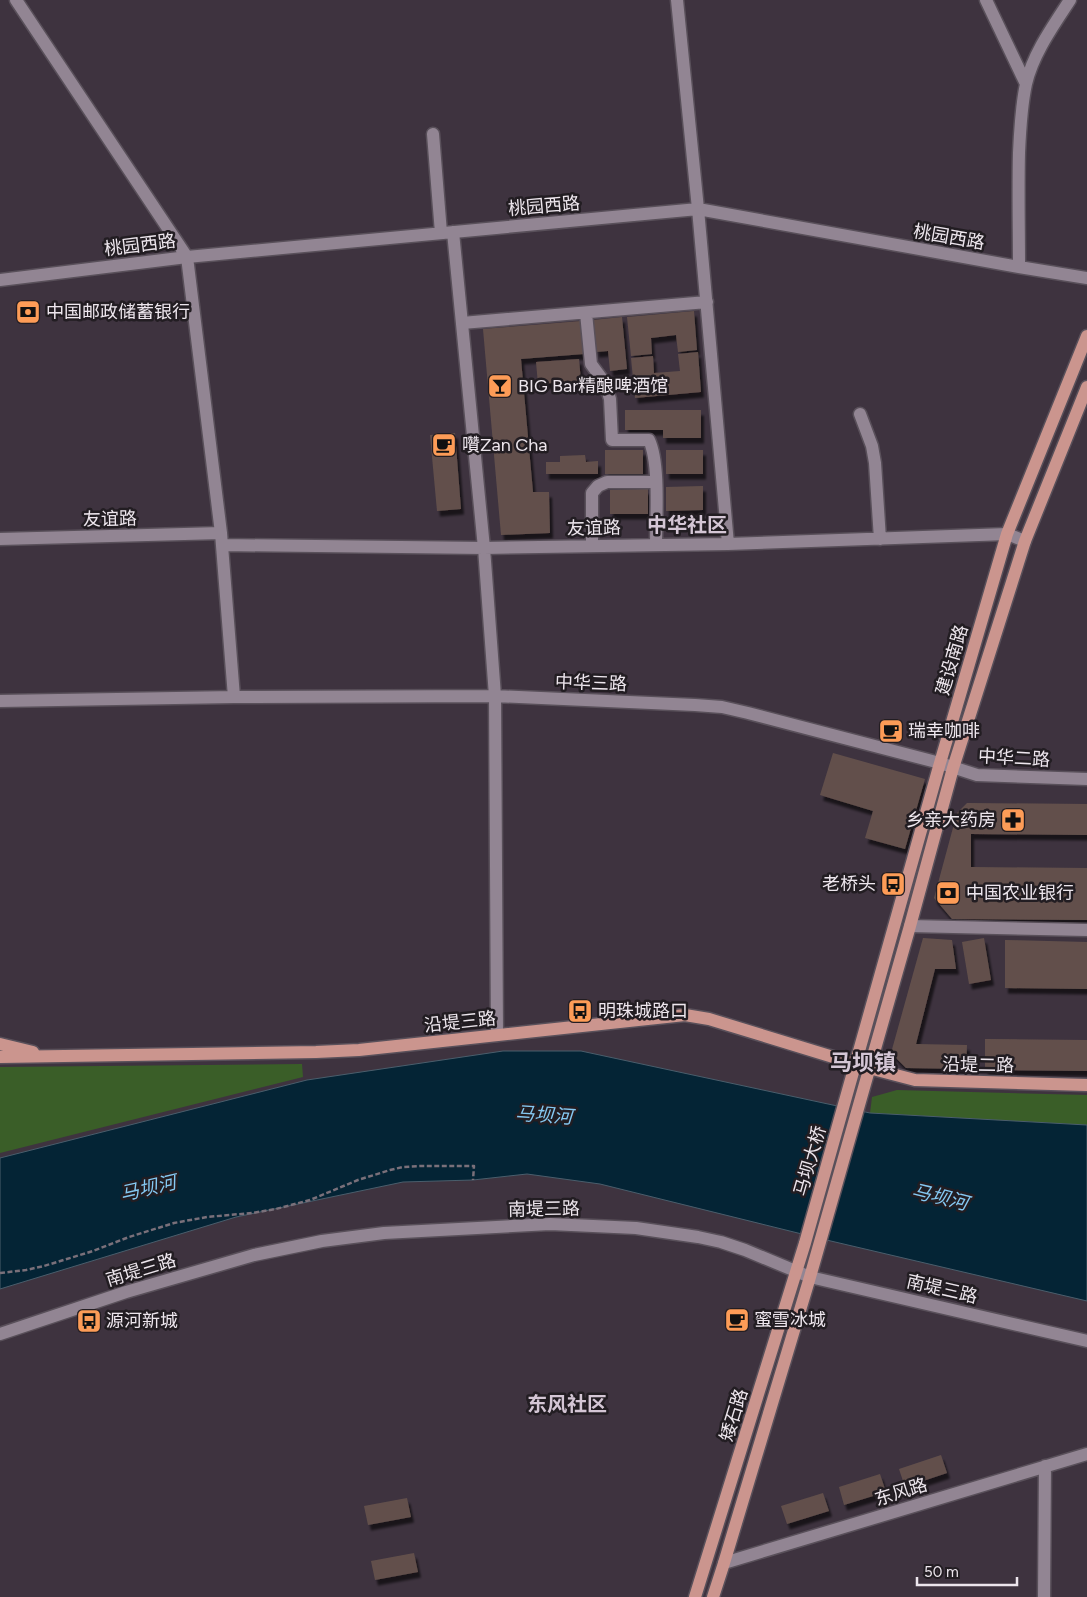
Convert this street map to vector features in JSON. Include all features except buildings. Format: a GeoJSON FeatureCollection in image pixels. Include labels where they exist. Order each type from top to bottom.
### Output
{"type":"FeatureCollection","features":[{"type":"Feature","properties":{"kind":"main road","name":"建设南路"},"geometry":{"type":"LineString","coordinates":[[849,1088],[940,763],[1007,534],[1087,336]]}},
{"type":"Feature","properties":{"kind":"main road","name":"建设南路"},"geometry":{"type":"LineString","coordinates":[[863,1091],[953,768],[1025,541],[1087,387]]}},
{"type":"Feature","properties":{"kind":"main road","name":"沿堤三路"},"geometry":{"type":"LineString","coordinates":[[0,1057],[325,1052],[401,1046],[669,1016],[699,1016],[869,1068]]}},
{"type":"Feature","properties":{"kind":"main road","name":"沿堤三路"},"geometry":{"type":"LineString","coordinates":[[0,1044],[47,1056]]}},
{"type":"Feature","properties":{"kind":"main road","name":"沿堤二路"},"geometry":{"type":"LineString","coordinates":[[869,1068],[915,1080],[1087,1085]]}},
{"type":"Feature","properties":{"kind":"main road","name":"马坝大桥"},"geometry":{"type":"LineString","coordinates":[[805,1243],[849,1088]]}},
{"type":"Feature","properties":{"kind":"main road","name":"马坝大桥"},"geometry":{"type":"LineString","coordinates":[[819,1245],[863,1091]]}},
{"type":"Feature","properties":{"kind":"main road","name":"矮石路"},"geometry":{"type":"LineString","coordinates":[[695,1597],[805,1243]]}},
{"type":"Feature","properties":{"kind":"main road","name":"矮石路"},"geometry":{"type":"LineString","coordinates":[[713,1597],[819,1245]]}},
{"type":"Feature","properties":{"kind":"street"},"geometry":{"type":"LineString","coordinates":[[16,0],[187,258],[222,539],[234,697]]}},
{"type":"Feature","properties":{"kind":"street"},"geometry":{"type":"LineString","coordinates":[[677,0],[728,544]]}},
{"type":"Feature","properties":{"kind":"street"},"geometry":{"type":"LineString","coordinates":[[986,0],[1026,84]]}},
{"type":"Feature","properties":{"kind":"street"},"geometry":{"type":"LineString","coordinates":[[1019,268],[1019,152],[1026,84],[1048,34],[1070,0]]}},
{"type":"Feature","properties":{"kind":"street"},"geometry":{"type":"LineString","coordinates":[[433,134],[462,323],[484,548],[495,696],[497,1035]]}},
{"type":"Feature","properties":{"kind":"street","name":"桃园西路"},"geometry":{"type":"LineString","coordinates":[[0,280],[187,258],[698,209],[1019,268],[1087,278]]}},
{"type":"Feature","properties":{"kind":"street"},"geometry":{"type":"LineString","coordinates":[[462,323],[706,302]]}},
{"type":"Feature","properties":{"kind":"street"},"geometry":{"type":"LineString","coordinates":[[586,312],[591,364],[604,383],[610,399],[612,440],[649,440],[653,450],[656,545]]}},
{"type":"Feature","properties":{"kind":"street"},"geometry":{"type":"LineString","coordinates":[[860,414],[872,446],[875,464],[880,538]]}},
{"type":"Feature","properties":{"kind":"street"},"geometry":{"type":"LineString","coordinates":[[592,546],[592,493],[598,486],[607,482],[655,482]]}},
{"type":"Feature","properties":{"kind":"street","name":"友谊路"},"geometry":{"type":"LineString","coordinates":[[0,539],[222,539],[484,548],[728,544],[1007,534],[1025,541]]}},
{"type":"Feature","properties":{"kind":"street","name":"中华三路"},"geometry":{"type":"LineString","coordinates":[[0,701],[234,697],[495,696],[686,704],[722,708],[940,763]]}},
{"type":"Feature","properties":{"kind":"street","name":"中华二路"},"geometry":{"type":"LineString","coordinates":[[940,763],[976,775],[1087,779]]}},
{"type":"Feature","properties":{"kind":"street"},"geometry":{"type":"LineString","coordinates":[[910,926],[1087,930]]}},
{"type":"Feature","properties":{"kind":"street","name":"南堤三路"},"geometry":{"type":"LineString","coordinates":[[0,1334],[126,1292],[254,1255],[384,1233],[550,1224],[636,1228],[721,1242],[766,1258],[810,1277],[1087,1340]]}},
{"type":"Feature","properties":{"kind":"street","name":"东风路"},"geometry":{"type":"LineString","coordinates":[[724,1563],[1087,1454]]}},
{"type":"Feature","properties":{"kind":"street"},"geometry":{"type":"LineString","coordinates":[[1044,1597],[1045,1466]]}},
{"type":"Feature","properties":{"kind":"path"},"geometry":{"type":"LineString","coordinates":[[0,1273],[44,1266],[174,1223],[207,1217],[252,1214],[276,1210],[310,1200],[375,1174],[396,1168],[474,1166],[473,1180]]}},
{"type":"Feature","properties":{"kind":"green space"},"geometry":{"type":"Polygon","coordinates":[[[302,1064],[303,1077],[0,1153],[0,1067],[302,1064]]]}},
{"type":"Feature","properties":{"kind":"green space"},"geometry":{"type":"Polygon","coordinates":[[[897,1090],[1087,1095],[1087,1125],[870,1113],[872,1097],[897,1090]]]}},
{"type":"Feature","properties":{"kind":"water","name":"马坝河"},"geometry":{"type":"Polygon","coordinates":[[[503,1051],[581,1051],[870,1113],[1087,1125],[1087,1301],[818,1238],[600,1184],[527,1174],[473,1180],[403,1182],[236,1217],[0,1289],[0,1158],[307,1080],[503,1051]]]}},
{"type":"Feature","properties":{"kind":"place","name":"中国邮政储蓄银行"},"geometry":{"type":"Point","coordinates":[28,312]}},
{"type":"Feature","properties":{"kind":"place","name":"BIG Bar精酿啤酒馆"},"geometry":{"type":"Point","coordinates":[500,386]}},
{"type":"Feature","properties":{"kind":"place","name":"囋Zan Cha"},"geometry":{"type":"Point","coordinates":[444,445]}},
{"type":"Feature","properties":{"kind":"place","name":"瑞幸咖啡"},"geometry":{"type":"Point","coordinates":[891,731]}},
{"type":"Feature","properties":{"kind":"place","name":"乡亲大药房"},"geometry":{"type":"Point","coordinates":[1013,820]}},
{"type":"Feature","properties":{"kind":"place","name":"老桥头"},"geometry":{"type":"Point","coordinates":[893,884]}},
{"type":"Feature","properties":{"kind":"place","name":"中国农业银行"},"geometry":{"type":"Point","coordinates":[948,893]}},
{"type":"Feature","properties":{"kind":"place","name":"明珠城路口"},"geometry":{"type":"Point","coordinates":[580,1011]}},
{"type":"Feature","properties":{"kind":"place","name":"蜜雪冰城"},"geometry":{"type":"Point","coordinates":[737,1320]}},
{"type":"Feature","properties":{"kind":"place","name":"源河新城"},"geometry":{"type":"Point","coordinates":[89,1321]}},
{"type":"Feature","properties":{"kind":"district","name":"中华社区"},"geometry":{"type":"Point","coordinates":[687,525]}},
{"type":"Feature","properties":{"kind":"district","name":"马坝镇"},"geometry":{"type":"Point","coordinates":[863,1062]}},
{"type":"Feature","properties":{"kind":"district","name":"东风社区"},"geometry":{"type":"Point","coordinates":[567,1404]}}]}
